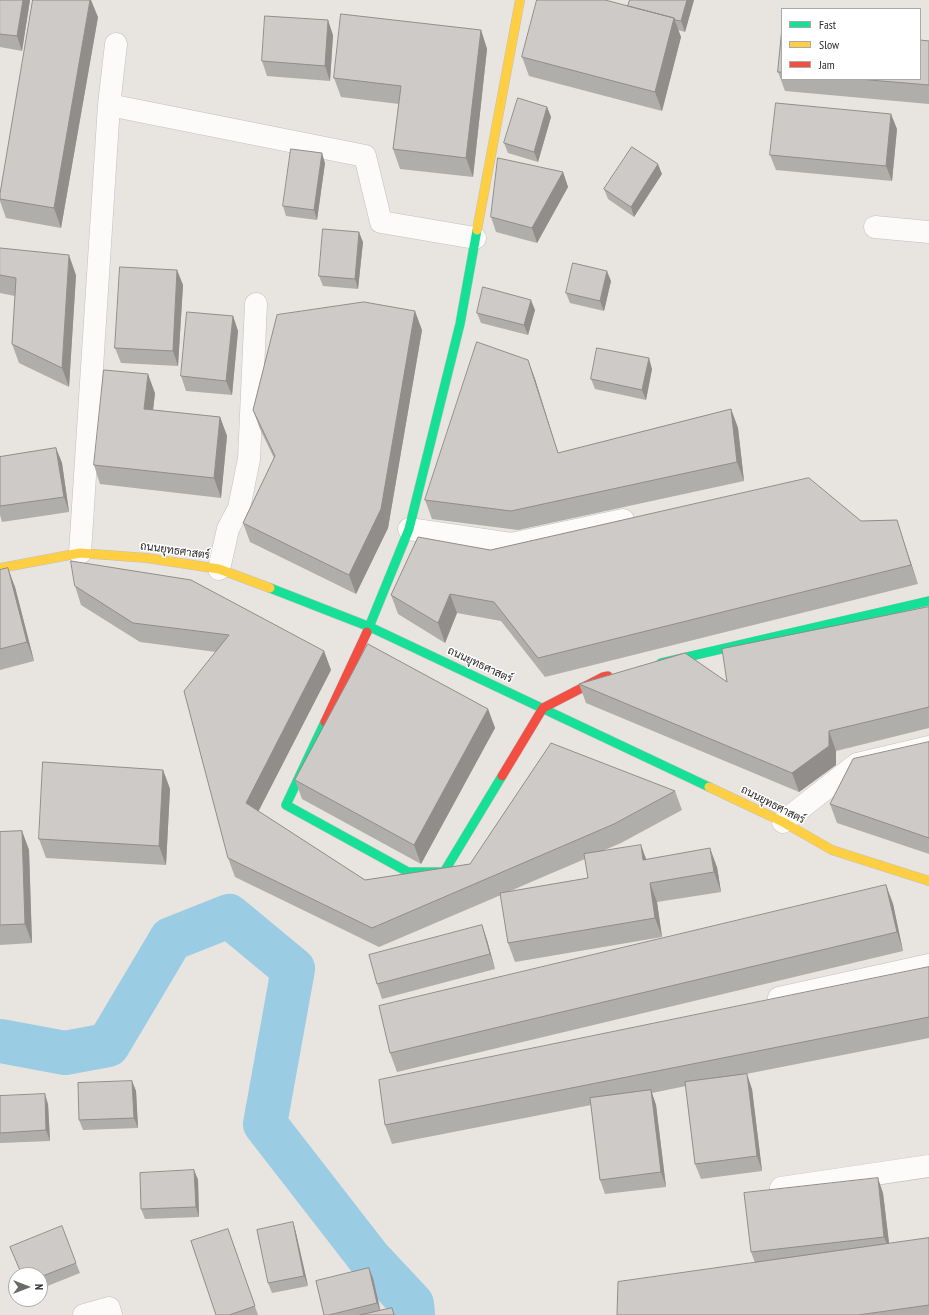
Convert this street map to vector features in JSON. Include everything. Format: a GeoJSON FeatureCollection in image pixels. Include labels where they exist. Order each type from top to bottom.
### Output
{"type":"FeatureCollection","features":[{"type":"Feature","properties":{"kind":"street"},"geometry":{"type":"LineString","coordinates":[[520,0],[460,324],[409,529],[370,627],[286,805],[408,872],[444,872],[543,708],[603,677],[618,673]]}},
{"type":"Feature","properties":{"kind":"street"},"geometry":{"type":"LineString","coordinates":[[80,553],[108,105],[116,44]]}},
{"type":"Feature","properties":{"kind":"street"},"geometry":{"type":"LineString","coordinates":[[108,105],[365,156],[381,222],[475,238]]}},
{"type":"Feature","properties":{"kind":"street"},"geometry":{"type":"LineString","coordinates":[[875,227],[929,232]]}},
{"type":"Feature","properties":{"kind":"street"},"geometry":{"type":"LineString","coordinates":[[219,569],[228,529],[239,508],[249,458],[256,304]]}},
{"type":"Feature","properties":{"kind":"street"},"geometry":{"type":"LineString","coordinates":[[409,529],[511,544],[643,516]]}},
{"type":"Feature","properties":{"kind":"street","name":"ถนนยุทธศาสตร์"},"geometry":{"type":"LineString","coordinates":[[0,568],[80,553],[147,558],[219,569],[370,627],[783,822],[832,850],[929,881]]}},
{"type":"Feature","properties":{"kind":"street"},"geometry":{"type":"LineString","coordinates":[[649,666],[929,601]]}},
{"type":"Feature","properties":{"kind":"street"},"geometry":{"type":"LineString","coordinates":[[783,822],[857,764],[929,747]]}},
{"type":"Feature","properties":{"kind":"street"},"geometry":{"type":"LineString","coordinates":[[758,1003],[929,965]]}},
{"type":"Feature","properties":{"kind":"street"},"geometry":{"type":"LineString","coordinates":[[781,1188],[929,1166]]}},
{"type":"Feature","properties":{"kind":"street"},"geometry":{"type":"LineString","coordinates":[[84,1315],[109,1308],[112,1315]]}},
{"type":"Feature","properties":{"kind":"building"},"geometry":{"type":"Polygon","coordinates":[[[0,0],[23,0],[17,36],[0,34],[0,0]]]}},
{"type":"Feature","properties":{"kind":"building"},"geometry":{"type":"Polygon","coordinates":[[[33,0],[90,0],[54,208],[0,199],[33,0]]]}},
{"type":"Feature","properties":{"kind":"building"},"geometry":{"type":"Polygon","coordinates":[[[537,0],[605,0],[674,18],[655,92],[522,57],[537,0]]]}},
{"type":"Feature","properties":{"kind":"building"},"geometry":{"type":"Polygon","coordinates":[[[630,0],[687,0],[681,21],[628,6],[630,0]]]}},
{"type":"Feature","properties":{"kind":"building"},"geometry":{"type":"Polygon","coordinates":[[[341,14],[481,30],[466,158],[393,149],[401,86],[334,78],[341,14]]]}},
{"type":"Feature","properties":{"kind":"building"},"geometry":{"type":"Polygon","coordinates":[[[265,16],[328,20],[325,66],[262,61],[265,16]]]}},
{"type":"Feature","properties":{"kind":"building"},"geometry":{"type":"Polygon","coordinates":[[[781,39],[781,72],[778,72],[781,39]]]}},
{"type":"Feature","properties":{"kind":"building"},"geometry":{"type":"Polygon","coordinates":[[[921,40],[929,41],[929,85],[870,80],[921,80],[921,40]]]}},
{"type":"Feature","properties":{"kind":"building"},"geometry":{"type":"Polygon","coordinates":[[[518,98],[547,107],[534,152],[504,143],[518,98]]]}},
{"type":"Feature","properties":{"kind":"building"},"geometry":{"type":"Polygon","coordinates":[[[776,103],[891,114],[886,166],[770,155],[776,103]]]}},
{"type":"Feature","properties":{"kind":"building"},"geometry":{"type":"Polygon","coordinates":[[[632,147],[658,164],[631,207],[604,189],[632,147]]]}},
{"type":"Feature","properties":{"kind":"building"},"geometry":{"type":"Polygon","coordinates":[[[291,149],[322,153],[314,210],[283,206],[291,149]]]}},
{"type":"Feature","properties":{"kind":"building"},"geometry":{"type":"Polygon","coordinates":[[[498,158],[563,172],[532,228],[491,217],[498,158]]]}},
{"type":"Feature","properties":{"kind":"building"},"geometry":{"type":"Polygon","coordinates":[[[323,229],[359,232],[355,279],[319,276],[323,229]]]}},
{"type":"Feature","properties":{"kind":"building"},"geometry":{"type":"Polygon","coordinates":[[[0,248],[69,255],[62,368],[12,344],[16,278],[0,275],[0,248]]]}},
{"type":"Feature","properties":{"kind":"building"},"geometry":{"type":"Polygon","coordinates":[[[573,263],[607,271],[600,301],[566,293],[573,263]]]}},
{"type":"Feature","properties":{"kind":"building"},"geometry":{"type":"Polygon","coordinates":[[[120,267],[177,270],[173,351],[115,348],[120,267]]]}},
{"type":"Feature","properties":{"kind":"building"},"geometry":{"type":"Polygon","coordinates":[[[483,287],[531,300],[524,325],[477,313],[483,287]]]}},
{"type":"Feature","properties":{"kind":"building"},"geometry":{"type":"Polygon","coordinates":[[[364,302],[415,311],[381,509],[349,575],[243,523],[275,456],[253,410],[277,315],[364,302]]]}},
{"type":"Feature","properties":{"kind":"building"},"geometry":{"type":"Polygon","coordinates":[[[187,312],[233,316],[226,381],[181,376],[187,312]]]}},
{"type":"Feature","properties":{"kind":"building"},"geometry":{"type":"Polygon","coordinates":[[[477,342],[528,360],[558,453],[731,409],[737,462],[511,511],[425,500],[477,342]]]}},
{"type":"Feature","properties":{"kind":"building"},"geometry":{"type":"Polygon","coordinates":[[[597,348],[649,358],[642,390],[591,379],[597,348]]]}},
{"type":"Feature","properties":{"kind":"building"},"geometry":{"type":"Polygon","coordinates":[[[104,370],[148,374],[144,409],[220,417],[214,478],[94,465],[104,370]]]}},
{"type":"Feature","properties":{"kind":"building"},"geometry":{"type":"Polygon","coordinates":[[[56,448],[64,497],[0,506],[0,457],[56,448]]]}},
{"type":"Feature","properties":{"kind":"building"},"geometry":{"type":"Polygon","coordinates":[[[809,478],[861,521],[897,520],[911,565],[538,658],[494,602],[450,594],[438,623],[391,595],[418,537],[490,550],[809,478]]]}},
{"type":"Feature","properties":{"kind":"building"},"geometry":{"type":"Polygon","coordinates":[[[71,561],[191,580],[324,651],[246,803],[365,880],[470,864],[551,743],[675,791],[614,824],[372,928],[228,858],[184,691],[229,635],[133,623],[75,586],[71,561]]]}},
{"type":"Feature","properties":{"kind":"building"},"geometry":{"type":"Polygon","coordinates":[[[8,568],[27,642],[0,649],[0,570],[8,568]]]}},
{"type":"Feature","properties":{"kind":"building"},"geometry":{"type":"Polygon","coordinates":[[[929,607],[929,707],[829,731],[829,746],[792,773],[579,684],[685,653],[727,682],[722,649],[929,607]]]}},
{"type":"Feature","properties":{"kind":"building"},"geometry":{"type":"Polygon","coordinates":[[[368,644],[488,709],[414,845],[295,780],[368,644]]]}},
{"type":"Feature","properties":{"kind":"building"},"geometry":{"type":"Polygon","coordinates":[[[929,742],[929,838],[830,804],[853,759],[929,742]]]}},
{"type":"Feature","properties":{"kind":"building"},"geometry":{"type":"Polygon","coordinates":[[[43,762],[163,770],[159,846],[39,839],[43,762]]]}},
{"type":"Feature","properties":{"kind":"building"},"geometry":{"type":"Polygon","coordinates":[[[22,831],[25,924],[0,925],[0,832],[22,831]]]}},
{"type":"Feature","properties":{"kind":"building"},"geometry":{"type":"Polygon","coordinates":[[[641,845],[643,860],[710,848],[714,872],[650,883],[655,918],[508,943],[500,893],[588,878],[584,854],[641,845]]]}},
{"type":"Feature","properties":{"kind":"building"},"geometry":{"type":"Polygon","coordinates":[[[886,885],[897,932],[390,1053],[379,1006],[886,885]]]}},
{"type":"Feature","properties":{"kind":"building"},"geometry":{"type":"Polygon","coordinates":[[[482,925],[490,954],[377,984],[369,955],[482,925]]]}},
{"type":"Feature","properties":{"kind":"building"},"geometry":{"type":"Polygon","coordinates":[[[929,967],[929,1017],[385,1125],[379,1080],[929,967]]]}},
{"type":"Feature","properties":{"kind":"building"},"geometry":{"type":"Polygon","coordinates":[[[747,1074],[757,1156],[695,1164],[685,1082],[747,1074]]]}},
{"type":"Feature","properties":{"kind":"building"},"geometry":{"type":"Polygon","coordinates":[[[132,1081],[134,1118],[79,1120],[78,1083],[132,1081]]]}},
{"type":"Feature","properties":{"kind":"building"},"geometry":{"type":"Polygon","coordinates":[[[651,1090],[661,1172],[600,1180],[590,1098],[651,1090]]]}},
{"type":"Feature","properties":{"kind":"building"},"geometry":{"type":"Polygon","coordinates":[[[45,1094],[46,1130],[0,1133],[0,1096],[45,1094]]]}},
{"type":"Feature","properties":{"kind":"building"},"geometry":{"type":"Polygon","coordinates":[[[194,1170],[196,1207],[141,1209],[140,1173],[194,1170]]]}},
{"type":"Feature","properties":{"kind":"building"},"geometry":{"type":"Polygon","coordinates":[[[878,1178],[884,1237],[751,1252],[744,1193],[878,1178]]]}},
{"type":"Feature","properties":{"kind":"building"},"geometry":{"type":"Polygon","coordinates":[[[293,1222],[304,1276],[268,1283],[257,1230],[293,1222]]]}},
{"type":"Feature","properties":{"kind":"building"},"geometry":{"type":"Polygon","coordinates":[[[62,1226],[76,1263],[48,1274],[48,1267],[19,1267],[10,1247],[62,1226]]]}},
{"type":"Feature","properties":{"kind":"building"},"geometry":{"type":"Polygon","coordinates":[[[228,1229],[255,1306],[229,1315],[216,1315],[191,1241],[228,1229]]]}},
{"type":"Feature","properties":{"kind":"building"},"geometry":{"type":"Polygon","coordinates":[[[929,1238],[929,1305],[858,1315],[617,1315],[618,1282],[929,1238]]]}},
{"type":"Feature","properties":{"kind":"building"},"geometry":{"type":"Polygon","coordinates":[[[369,1268],[377,1303],[324,1315],[316,1281],[369,1268]]]}},
{"type":"Feature","properties":{"kind":"building"},"geometry":{"type":"Polygon","coordinates":[[[392,1308],[394,1315],[360,1315],[392,1308]]]}},
{"type":"Feature","properties":{"kind":"waterway"},"geometry":{"type":"LineString","coordinates":[[0,1041],[65,1053],[108,1045],[171,939],[229,916],[293,969],[265,1124],[369,1258],[412,1304],[413,1315]]}},
{"type":"Feature","properties":{"kind":"traffic: fast"},"geometry":{"type":"LineString","coordinates":[[367,632],[409,529],[460,324],[477,230]]}},
{"type":"Feature","properties":{"kind":"traffic: fast"},"geometry":{"type":"LineString","coordinates":[[270,588],[370,627],[709,787]]}},
{"type":"Feature","properties":{"kind":"traffic: fast"},"geometry":{"type":"LineString","coordinates":[[661,663],[929,601]]}},
{"type":"Feature","properties":{"kind":"traffic: fast"},"geometry":{"type":"LineString","coordinates":[[325,722],[286,805],[408,872],[444,872],[502,776]]}},
{"type":"Feature","properties":{"kind":"traffic: slow"},"geometry":{"type":"LineString","coordinates":[[477,230],[520,0]]}},
{"type":"Feature","properties":{"kind":"traffic: slow"},"geometry":{"type":"LineString","coordinates":[[0,568],[80,553],[147,558],[219,569],[270,588]]}},
{"type":"Feature","properties":{"kind":"traffic: slow"},"geometry":{"type":"LineString","coordinates":[[709,787],[783,822],[832,850],[929,881]]}},
{"type":"Feature","properties":{"kind":"traffic: jam"},"geometry":{"type":"LineString","coordinates":[[325,722],[367,632]]}},
{"type":"Feature","properties":{"kind":"traffic: jam"},"geometry":{"type":"LineString","coordinates":[[502,776],[543,708],[603,677],[608,676]]}}]}
